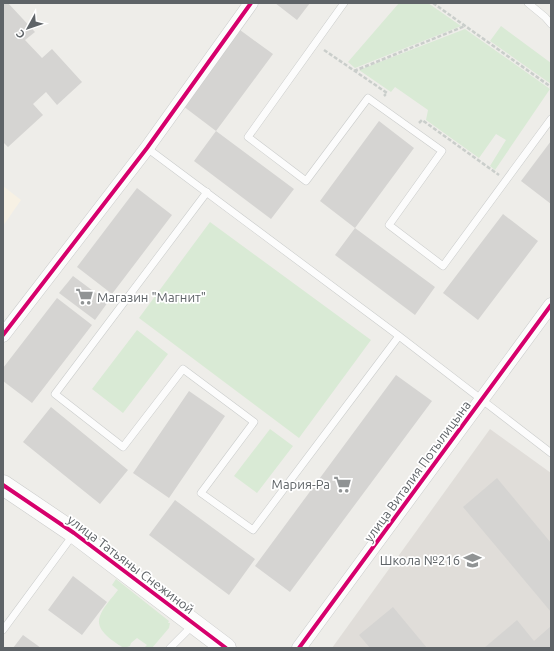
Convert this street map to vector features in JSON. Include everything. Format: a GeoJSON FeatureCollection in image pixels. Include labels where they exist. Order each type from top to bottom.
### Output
{"type":"FeatureCollection","features":[{"type":"Feature","properties":{"kind":"street"},"geometry":{"type":"LineString","coordinates":[[3,335],[147,148],[251,3]]}},
{"type":"Feature","properties":{"kind":"street","name":"улица Виталия Потылицына"},"geometry":{"type":"LineString","coordinates":[[299,648],[551,305]]}},
{"type":"Feature","properties":{"kind":"street","name":"улица Татьяны Снежиной"},"geometry":{"type":"LineString","coordinates":[[3,484],[74,533],[226,648]]}},
{"type":"Feature","properties":{"kind":"lane"},"geometry":{"type":"LineString","coordinates":[[344,3],[248,137],[306,181],[368,98],[442,151],[389,225],[444,266],[551,119]]}},
{"type":"Feature","properties":{"kind":"lane"},"geometry":{"type":"LineString","coordinates":[[528,3],[551,24]]}},
{"type":"Feature","properties":{"kind":"lane"},"geometry":{"type":"LineString","coordinates":[[147,148],[399,336],[551,452]]}},
{"type":"Feature","properties":{"kind":"lane"},"geometry":{"type":"LineString","coordinates":[[207,192],[55,394],[123,447],[183,369],[254,422],[201,493],[253,530],[399,336]]}},
{"type":"Feature","properties":{"kind":"lane"},"geometry":{"type":"LineString","coordinates":[[3,630],[74,533]]}},
{"type":"Feature","properties":{"kind":"lane"},"geometry":{"type":"LineString","coordinates":[[170,648],[194,624]]}},
{"type":"Feature","properties":{"kind":"path"},"geometry":{"type":"LineString","coordinates":[[433,3],[551,87]]}},
{"type":"Feature","properties":{"kind":"path"},"geometry":{"type":"LineString","coordinates":[[354,71],[465,26]]}},
{"type":"Feature","properties":{"kind":"shaded area"},"geometry":{"type":"Polygon","coordinates":[[[3,186],[21,200],[3,226],[3,186]]]}},
{"type":"Feature","properties":{"kind":"shaded area","name":"Школа №216"},"geometry":{"type":"Polygon","coordinates":[[[490,429],[551,473],[551,648],[332,648],[490,429]]]}},
{"type":"Feature","properties":{"kind":"green space"},"geometry":{"type":"Polygon","coordinates":[[[399,3],[428,3],[461,26],[355,68],[348,62],[399,3]]]}},
{"type":"Feature","properties":{"kind":"green space"},"geometry":{"type":"Polygon","coordinates":[[[501,26],[551,63],[551,84],[490,41],[501,26]]]}},
{"type":"Feature","properties":{"kind":"green space"},"geometry":{"type":"Polygon","coordinates":[[[465,29],[550,89],[495,170],[490,166],[506,140],[496,134],[479,158],[426,120],[428,110],[395,87],[391,92],[359,70],[465,29]]]}},
{"type":"Feature","properties":{"kind":"green space"},"geometry":{"type":"Polygon","coordinates":[[[210,222],[371,340],[299,438],[139,318],[210,222]]]}},
{"type":"Feature","properties":{"kind":"green space"},"geometry":{"type":"Polygon","coordinates":[[[137,330],[168,354],[123,413],[92,389],[137,330]]]}},
{"type":"Feature","properties":{"kind":"green space"},"geometry":{"type":"Polygon","coordinates":[[[270,429],[293,446],[257,493],[234,476],[270,429]]]}},
{"type":"Feature","properties":{"kind":"green space"},"geometry":{"type":"Polygon","coordinates":[[[116,579],[169,621],[169,628],[152,648],[145,647],[147,645],[137,638],[131,643],[130,646],[124,648],[102,631],[99,621],[100,616],[105,606],[118,590],[112,585],[116,579]]]}},
{"type":"Feature","properties":{"kind":"building"},"geometry":{"type":"Polygon","coordinates":[[[3,3],[8,3],[35,32],[25,40],[42,58],[52,49],[82,82],[57,105],[46,92],[33,104],[43,115],[8,147],[3,142],[3,3]]]}},
{"type":"Feature","properties":{"kind":"building"},"geometry":{"type":"Polygon","coordinates":[[[275,3],[310,3],[297,20],[275,3]]]}},
{"type":"Feature","properties":{"kind":"building"},"geometry":{"type":"Polygon","coordinates":[[[240,30],[273,54],[216,131],[183,106],[240,30]]]}},
{"type":"Feature","properties":{"kind":"building"},"geometry":{"type":"Polygon","coordinates":[[[379,121],[414,148],[355,228],[320,201],[379,121]]]}},
{"type":"Feature","properties":{"kind":"building"},"geometry":{"type":"Polygon","coordinates":[[[216,131],[294,189],[271,219],[194,161],[216,131]]]}},
{"type":"Feature","properties":{"kind":"building"},"geometry":{"type":"Polygon","coordinates":[[[551,141],[551,204],[521,181],[551,141]]]}},
{"type":"Feature","properties":{"kind":"building"},"geometry":{"type":"Polygon","coordinates":[[[137,188],[172,215],[112,294],[77,267],[137,188]]]}},
{"type":"Feature","properties":{"kind":"building"},"geometry":{"type":"Polygon","coordinates":[[[503,214],[538,241],[478,320],[443,293],[503,214]]]}},
{"type":"Feature","properties":{"kind":"building"},"geometry":{"type":"Polygon","coordinates":[[[355,228],[435,287],[415,315],[335,255],[355,228]]]}},
{"type":"Feature","properties":{"kind":"building","name":"Магазин \"Магнит\""},"geometry":{"type":"Polygon","coordinates":[[[73,276],[108,302],[95,320],[59,293],[73,276]]]}},
{"type":"Feature","properties":{"kind":"building"},"geometry":{"type":"Polygon","coordinates":[[[57,298],[92,325],[32,403],[3,381],[3,368],[57,298]]]}},
{"type":"Feature","properties":{"kind":"building"},"geometry":{"type":"Polygon","coordinates":[[[396,375],[432,401],[290,592],[255,566],[396,375]]]}},
{"type":"Feature","properties":{"kind":"building"},"geometry":{"type":"Polygon","coordinates":[[[189,391],[225,416],[169,498],[133,473],[189,391]]]}},
{"type":"Feature","properties":{"kind":"building"},"geometry":{"type":"Polygon","coordinates":[[[51,407],[128,470],[100,504],[23,442],[51,407]]]}},
{"type":"Feature","properties":{"kind":"building"},"geometry":{"type":"Polygon","coordinates":[[[497,478],[551,543],[551,612],[463,507],[497,478]]]}},
{"type":"Feature","properties":{"kind":"building"},"geometry":{"type":"Polygon","coordinates":[[[175,500],[255,559],[229,595],[149,535],[175,500]]]}},
{"type":"Feature","properties":{"kind":"building"},"geometry":{"type":"Polygon","coordinates":[[[73,576],[107,602],[82,635],[48,610],[73,576]]]}},
{"type":"Feature","properties":{"kind":"building"},"geometry":{"type":"Polygon","coordinates":[[[393,607],[427,648],[370,648],[359,635],[393,607]]]}},
{"type":"Feature","properties":{"kind":"building"},"geometry":{"type":"Polygon","coordinates":[[[517,620],[534,641],[551,626],[551,648],[484,648],[517,620]]]}},
{"type":"Feature","properties":{"kind":"building"},"geometry":{"type":"Polygon","coordinates":[[[23,635],[41,648],[13,648],[23,635]]]}},
{"type":"Feature","properties":{"kind":"cycle path"},"geometry":{"type":"LineString","coordinates":[[3,335],[147,148],[251,3]]}},
{"type":"Feature","properties":{"kind":"cycle path"},"geometry":{"type":"LineString","coordinates":[[299,648],[551,305]]}},
{"type":"Feature","properties":{"kind":"cycle path"},"geometry":{"type":"LineString","coordinates":[[3,485],[74,533],[226,648]]}},
{"type":"Feature","properties":{"kind":"place","name":"Магазин \"Магнит\""},"geometry":{"type":"Point","coordinates":[84,297]}},
{"type":"Feature","properties":{"kind":"place","name":"Мария-Ра"},"geometry":{"type":"Point","coordinates":[343,484]}},
{"type":"Feature","properties":{"kind":"place","name":"Школа №216"},"geometry":{"type":"Point","coordinates":[473,560]}}]}
